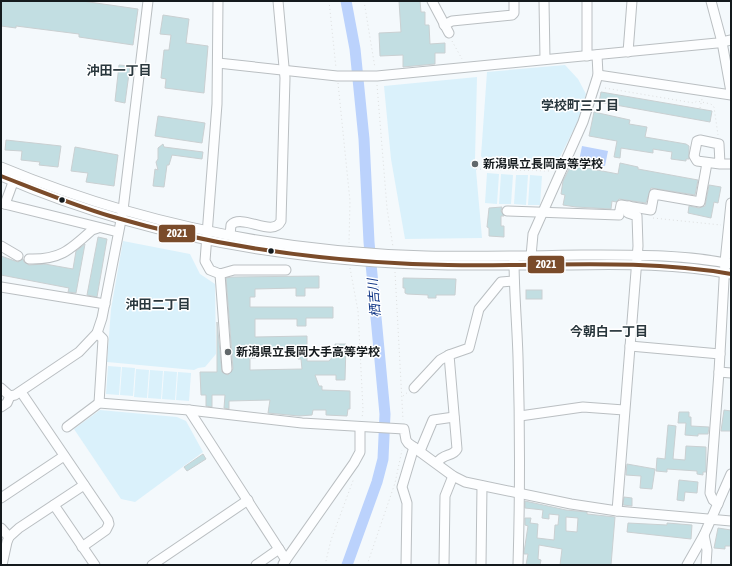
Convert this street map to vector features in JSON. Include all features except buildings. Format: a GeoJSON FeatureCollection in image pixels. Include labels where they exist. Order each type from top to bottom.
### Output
{"type":"FeatureCollection","features":[{"type":"Feature","properties":{"kind":"street"},"geometry":{"type":"LineString","coordinates":[[1,407],[7,403],[10,396],[20,392],[79,352],[97,333],[105,304],[123,210],[148,1]]}},
{"type":"Feature","properties":{"kind":"street"},"geometry":{"type":"LineString","coordinates":[[218,1],[218,64],[214,150],[204,261],[210,270],[220,274],[234,270],[286,270]]}},
{"type":"Feature","properties":{"kind":"street"},"geometry":{"type":"LineString","coordinates":[[230,235],[231,225],[238,221],[274,228],[280,225],[281,221],[284,70],[278,1]]}},
{"type":"Feature","properties":{"kind":"street"},"geometry":{"type":"LineString","coordinates":[[432,1],[449,33]]}},
{"type":"Feature","properties":{"kind":"street"},"geometry":{"type":"LineString","coordinates":[[444,25],[452,21],[512,15],[514,13],[514,1]]}},
{"type":"Feature","properties":{"kind":"street"},"geometry":{"type":"LineString","coordinates":[[544,1],[545,59]]}},
{"type":"Feature","properties":{"kind":"street"},"geometry":{"type":"LineString","coordinates":[[587,1],[587,56]]}},
{"type":"Feature","properties":{"kind":"street"},"geometry":{"type":"LineString","coordinates":[[628,52],[632,1]]}},
{"type":"Feature","properties":{"kind":"street"},"geometry":{"type":"LineString","coordinates":[[598,75],[731,94],[727,41],[711,1]]}},
{"type":"Feature","properties":{"kind":"street"},"geometry":{"type":"LineString","coordinates":[[218,64],[338,75],[377,76],[727,41]]}},
{"type":"Feature","properties":{"kind":"street"},"geometry":{"type":"LineString","coordinates":[[531,256],[533,234],[583,122],[598,75],[597,55]]}},
{"type":"Feature","properties":{"kind":"street"},"geometry":{"type":"LineString","coordinates":[[720,164],[719,144],[700,140],[696,144],[693,156],[696,160],[707,163],[720,164],[731,164]]}},
{"type":"Feature","properties":{"kind":"street"},"geometry":{"type":"LineString","coordinates":[[507,211],[619,215],[621,205],[651,210],[654,194],[700,202],[707,163]]}},
{"type":"Feature","properties":{"kind":"street"},"geometry":{"type":"LineString","coordinates":[[1,167],[15,177],[121,220],[205,241],[287,254],[393,259],[514,261],[689,258],[728,263]]}},
{"type":"Feature","properties":{"kind":"street"},"geometry":{"type":"LineString","coordinates":[[1,176],[15,177],[123,210],[206,230],[351,256]]}},
{"type":"Feature","properties":{"kind":"street"},"geometry":{"type":"LineString","coordinates":[[15,177],[3,203],[36,215],[118,232]]}},
{"type":"Feature","properties":{"kind":"street"},"geometry":{"type":"LineString","coordinates":[[718,504],[713,500],[710,493],[720,354],[728,273],[728,226],[731,203]]}},
{"type":"Feature","properties":{"kind":"street"},"geometry":{"type":"LineString","coordinates":[[616,511],[637,259],[637,216],[628,213],[629,206]]}},
{"type":"Feature","properties":{"kind":"street"},"geometry":{"type":"LineString","coordinates":[[30,259],[49,259],[62,254],[92,230],[98,228]]}},
{"type":"Feature","properties":{"kind":"street"},"geometry":{"type":"LineString","coordinates":[[1,246],[18,256]]}},
{"type":"Feature","properties":{"kind":"street"},"geometry":{"type":"LineString","coordinates":[[514,261],[531,256],[637,259],[728,273]]}},
{"type":"Feature","properties":{"kind":"street"},"geometry":{"type":"LineString","coordinates":[[514,261],[520,416],[518,565]]}},
{"type":"Feature","properties":{"kind":"street"},"geometry":{"type":"LineString","coordinates":[[220,274],[227,369]]}},
{"type":"Feature","properties":{"kind":"street"},"geometry":{"type":"LineString","coordinates":[[414,388],[440,360],[454,351],[469,348],[479,309],[501,282],[514,281]]}},
{"type":"Feature","properties":{"kind":"street"},"geometry":{"type":"LineString","coordinates":[[1,287],[105,304]]}},
{"type":"Feature","properties":{"kind":"street"},"geometry":{"type":"LineString","coordinates":[[97,333],[103,340],[99,403]]}},
{"type":"Feature","properties":{"kind":"street"},"geometry":{"type":"LineString","coordinates":[[630,346],[720,354]]}},
{"type":"Feature","properties":{"kind":"street"},"geometry":{"type":"LineString","coordinates":[[437,463],[442,456],[456,452],[449,355]]}},
{"type":"Feature","properties":{"kind":"street"},"geometry":{"type":"LineString","coordinates":[[719,372],[731,373]]}},
{"type":"Feature","properties":{"kind":"street"},"geometry":{"type":"LineString","coordinates":[[1,388],[10,396]]}},
{"type":"Feature","properties":{"kind":"street"},"geometry":{"type":"LineString","coordinates":[[20,392],[109,524],[106,530],[82,547]]}},
{"type":"Feature","properties":{"kind":"street"},"geometry":{"type":"LineString","coordinates":[[67,427],[99,403],[403,429],[406,440],[453,476],[465,482],[520,494],[616,511],[731,521]]}},
{"type":"Feature","properties":{"kind":"street"},"geometry":{"type":"LineString","coordinates":[[520,416],[583,407],[624,410]]}},
{"type":"Feature","properties":{"kind":"street"},"geometry":{"type":"LineString","coordinates":[[189,410],[279,549],[285,563]]}},
{"type":"Feature","properties":{"kind":"street"},"geometry":{"type":"LineString","coordinates":[[406,565],[407,503],[402,487],[417,449],[434,420],[454,416]]}},
{"type":"Feature","properties":{"kind":"street"},"geometry":{"type":"LineString","coordinates":[[285,563],[312,521],[354,463],[360,452],[362,426]]}},
{"type":"Feature","properties":{"kind":"street"},"geometry":{"type":"LineString","coordinates":[[1,498],[64,456]]}},
{"type":"Feature","properties":{"kind":"street"},"geometry":{"type":"LineString","coordinates":[[687,565],[712,519],[731,474]]}},
{"type":"Feature","properties":{"kind":"street"},"geometry":{"type":"LineString","coordinates":[[444,565],[445,496],[453,476]]}},
{"type":"Feature","properties":{"kind":"street"},"geometry":{"type":"LineString","coordinates":[[2,565],[9,537],[18,528],[84,485]]}},
{"type":"Feature","properties":{"kind":"street"},"geometry":{"type":"LineString","coordinates":[[481,565],[482,486]]}},
{"type":"Feature","properties":{"kind":"street"},"geometry":{"type":"LineString","coordinates":[[152,565],[248,500]]}},
{"type":"Feature","properties":{"kind":"street"},"geometry":{"type":"LineString","coordinates":[[54,505],[95,565]]}},
{"type":"Feature","properties":{"kind":"street"},"geometry":{"type":"LineString","coordinates":[[1,528],[9,537]]}},
{"type":"Feature","properties":{"kind":"street"},"geometry":{"type":"LineString","coordinates":[[704,535],[707,550],[706,565]]}},
{"type":"Feature","properties":{"kind":"street"},"geometry":{"type":"LineString","coordinates":[[256,565],[279,549]]}},
{"type":"Feature","properties":{"kind":"path"},"geometry":{"type":"LineString","coordinates":[[329,1],[341,101],[350,201],[351,256],[358,311],[363,409],[362,426]]}},
{"type":"Feature","properties":{"kind":"path"},"geometry":{"type":"LineString","coordinates":[[364,1],[377,76],[387,208],[393,259],[403,429]]}},
{"type":"Feature","properties":{"kind":"path"},"geometry":{"type":"LineString","coordinates":[[449,33],[465,64]]}},
{"type":"Feature","properties":{"kind":"path"},"geometry":{"type":"LineString","coordinates":[[605,88],[694,104],[702,102],[713,105],[719,144]]}},
{"type":"Feature","properties":{"kind":"path"},"geometry":{"type":"LineString","coordinates":[[662,98],[663,92]]}},
{"type":"Feature","properties":{"kind":"path"},"geometry":{"type":"LineString","coordinates":[[700,108],[703,98]]}},
{"type":"Feature","properties":{"kind":"path"},"geometry":{"type":"LineString","coordinates":[[476,169],[560,172]]}},
{"type":"Feature","properties":{"kind":"path"},"geometry":{"type":"LineString","coordinates":[[652,218],[728,226]]}},
{"type":"Feature","properties":{"kind":"path"},"geometry":{"type":"LineString","coordinates":[[367,565],[395,483],[403,446]]}},
{"type":"Feature","properties":{"kind":"path"},"geometry":{"type":"LineString","coordinates":[[326,565],[331,540],[355,474]]}},
{"type":"Feature","properties":{"kind":"shaded area"},"geometry":{"type":"Polygon","coordinates":[[[565,65],[578,79],[586,94],[579,119],[556,165],[486,163],[481,156],[487,72],[565,65]]]}},
{"type":"Feature","properties":{"kind":"shaded area"},"geometry":{"type":"Polygon","coordinates":[[[477,77],[475,159],[482,238],[405,239],[391,159],[384,86],[477,77]]]}},
{"type":"Feature","properties":{"kind":"shaded area"},"geometry":{"type":"Polygon","coordinates":[[[487,173],[499,174],[497,204],[485,203],[487,173]]]}},
{"type":"Feature","properties":{"kind":"shaded area"},"geometry":{"type":"Polygon","coordinates":[[[501,174],[513,175],[511,204],[499,204],[501,174]]]}},
{"type":"Feature","properties":{"kind":"shaded area"},"geometry":{"type":"Polygon","coordinates":[[[516,175],[528,175],[526,205],[514,204],[516,175]]]}},
{"type":"Feature","properties":{"kind":"shaded area"},"geometry":{"type":"Polygon","coordinates":[[[530,175],[542,176],[540,205],[528,205],[530,175]]]}},
{"type":"Feature","properties":{"kind":"shaded area"},"geometry":{"type":"Polygon","coordinates":[[[123,241],[190,254],[200,274],[215,284],[216,354],[205,367],[194,370],[107,362],[111,309],[123,241]]]}},
{"type":"Feature","properties":{"kind":"shaded area"},"geometry":{"type":"Polygon","coordinates":[[[108,366],[121,367],[119,395],[106,394],[108,366]]]}},
{"type":"Feature","properties":{"kind":"shaded area"},"geometry":{"type":"Polygon","coordinates":[[[122,367],[135,368],[133,396],[120,395],[122,367]]]}},
{"type":"Feature","properties":{"kind":"shaded area"},"geometry":{"type":"Polygon","coordinates":[[[136,369],[149,370],[147,398],[134,397],[136,369]]]}},
{"type":"Feature","properties":{"kind":"shaded area"},"geometry":{"type":"Polygon","coordinates":[[[150,370],[163,371],[161,399],[148,398],[150,370]]]}},
{"type":"Feature","properties":{"kind":"shaded area"},"geometry":{"type":"Polygon","coordinates":[[[164,371],[177,372],[175,400],[162,399],[164,371]]]}},
{"type":"Feature","properties":{"kind":"shaded area"},"geometry":{"type":"Polygon","coordinates":[[[178,372],[191,373],[189,401],[176,400],[178,372]]]}},
{"type":"Feature","properties":{"kind":"shaded area"},"geometry":{"type":"Polygon","coordinates":[[[100,410],[177,417],[186,421],[203,452],[135,502],[121,499],[74,429],[100,410]]]}},
{"type":"Feature","properties":{"kind":"water"},"geometry":{"type":"Polygon","coordinates":[[[582,146],[608,151],[605,166],[579,161],[582,146]]]}},
{"type":"Feature","properties":{"kind":"waterway","name":"栖吉川"},"geometry":{"type":"LineString","coordinates":[[346,1],[355,49],[364,139],[369,242],[385,414],[383,459],[377,482],[347,565]]}},
{"type":"Feature","properties":{"kind":"transit line","name":"2021"},"geometry":{"type":"LineString","coordinates":[[1,176],[110,216],[193,237],[277,252],[405,264],[590,264],[661,266],[731,274]]}},
{"type":"Feature","properties":{"kind":"place","name":"新潟県立長岡高等学校"},"geometry":{"type":"Point","coordinates":[475,164]}},
{"type":"Feature","properties":{"kind":"place","name":"新潟県立長岡大手高等学校"},"geometry":{"type":"Point","coordinates":[228,352]}},
{"type":"Feature","properties":{"kind":"district","name":"沖田一丁目"},"geometry":{"type":"Point","coordinates":[119,70]}},
{"type":"Feature","properties":{"kind":"district","name":"学校町三丁目"},"geometry":{"type":"Point","coordinates":[580,105]}},
{"type":"Feature","properties":{"kind":"district","name":"沖田二丁目"},"geometry":{"type":"Point","coordinates":[158,304]}},
{"type":"Feature","properties":{"kind":"district","name":"今朝白一丁目"},"geometry":{"type":"Point","coordinates":[609,331]}}]}
